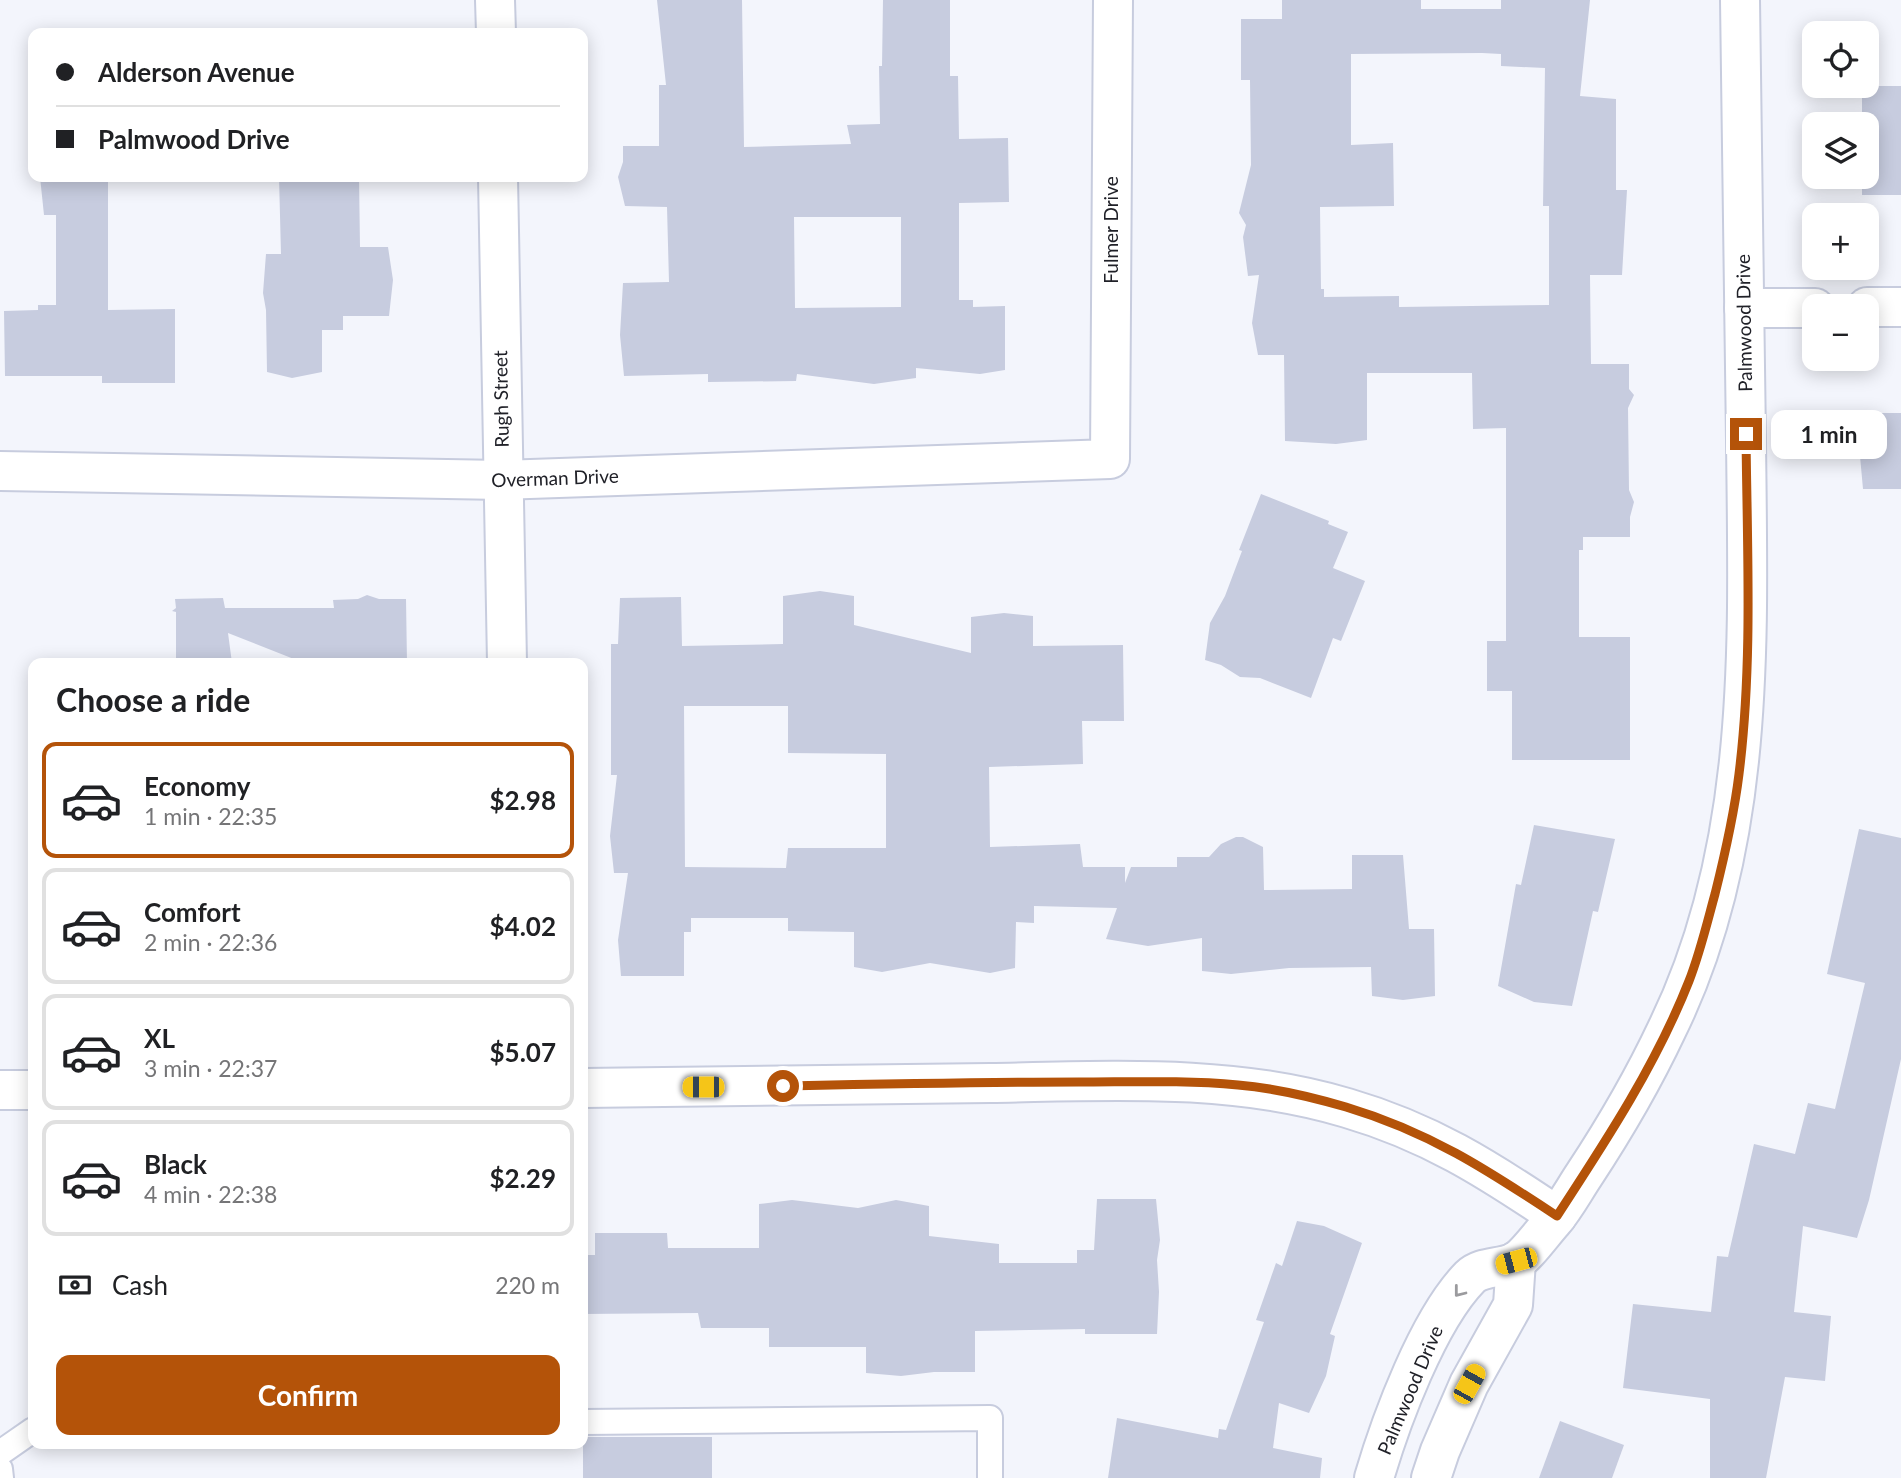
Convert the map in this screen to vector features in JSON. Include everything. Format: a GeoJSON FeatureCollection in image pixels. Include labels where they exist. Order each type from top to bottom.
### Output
{"type":"FeatureCollection","features":[{"type":"Feature","properties":{"kind":"street"},"geometry":{"type":"LineString","coordinates":[[495,0],[496,28]]}},
{"type":"Feature","properties":{"kind":"street","name":"Fulmer Drive"},"geometry":{"type":"LineString","coordinates":[[1110,459],[1113,0]]}},
{"type":"Feature","properties":{"kind":"street","name":"Palmwood Drive"},"geometry":{"type":"LineString","coordinates":[[1374,1478],[1423,1350],[1448,1306],[1473,1273],[1516,1261],[1557,1216],[1617,1125],[1648,1068],[1690,979],[1706,930],[1732,821],[1743,727],[1747,646],[1740,0]]}},
{"type":"Feature","properties":{"kind":"street","name":"Rugh Street"},"geometry":{"type":"LineString","coordinates":[[498,182],[507,658]]}},
{"type":"Feature","properties":{"kind":"street"},"geometry":{"type":"LineString","coordinates":[[1879,307],[1901,307]]}},
{"type":"Feature","properties":{"kind":"street"},"geometry":{"type":"LineString","coordinates":[[1744,308],[1802,308]]}},
{"type":"Feature","properties":{"kind":"street","name":"Overman Drive"},"geometry":{"type":"LineString","coordinates":[[0,471],[502,480],[1110,459]]}},
{"type":"Feature","properties":{"kind":"street"},"geometry":{"type":"LineString","coordinates":[[588,1088],[1045,1082],[1238,1085],[1297,1095],[1347,1108],[1407,1129],[1448,1147],[1489,1170],[1557,1216]]}},
{"type":"Feature","properties":{"kind":"street"},"geometry":{"type":"LineString","coordinates":[[0,1090],[28,1090]]}},
{"type":"Feature","properties":{"kind":"street"},"geometry":{"type":"LineString","coordinates":[[1431,1478],[1469,1384],[1513,1305],[1516,1261]]}},
{"type":"Feature","properties":{"kind":"lane"},"geometry":{"type":"LineString","coordinates":[[588,1422],[990,1418],[990,1478]]}},
{"type":"Feature","properties":{"kind":"lane"},"geometry":{"type":"LineString","coordinates":[[0,1453],[28,1433]]}},
{"type":"Feature","properties":{"kind":"lane"},"geometry":{"type":"LineString","coordinates":[[0,1469],[1,1478]]}},
{"type":"Feature","properties":{"kind":"building"},"geometry":{"type":"Polygon","coordinates":[[[657,0],[742,0],[744,147],[851,144],[847,125],[880,124],[879,66],[882,66],[883,0],[950,0],[950,76],[958,76],[959,139],[1008,138],[1009,202],[959,203],[959,300],[973,300],[973,307],[1005,306],[1005,370],[980,374],[916,368],[916,378],[874,384],[797,374],[796,381],[708,382],[708,374],[624,376],[620,335],[623,283],[669,282],[667,207],[625,206],[618,177],[623,162],[623,146],[659,146],[659,85],[666,85],[657,0]],[[794,217],[795,308],[901,307],[901,217],[794,217]]]}},
{"type":"Feature","properties":{"kind":"building"},"geometry":{"type":"Polygon","coordinates":[[[1282,0],[1421,0],[1421,9],[1501,9],[1501,0],[1590,0],[1580,96],[1616,99],[1616,190],[1627,190],[1622,275],[1590,275],[1591,364],[1629,364],[1629,389],[1634,395],[1628,408],[1629,490],[1634,502],[1630,517],[1630,537],[1583,537],[1583,550],[1579,550],[1579,637],[1630,637],[1630,760],[1512,760],[1512,691],[1487,691],[1487,641],[1506,641],[1506,428],[1473,429],[1472,373],[1367,373],[1367,440],[1336,444],[1285,441],[1284,355],[1258,355],[1252,323],[1259,275],[1248,276],[1243,237],[1246,225],[1239,213],[1251,165],[1250,80],[1241,80],[1241,19],[1282,19],[1282,0]],[[1351,54],[1351,145],[1393,143],[1394,206],[1320,207],[1321,289],[1324,289],[1324,297],[1399,296],[1399,307],[1549,305],[1549,206],[1543,206],[1545,68],[1501,66],[1501,54],[1351,54]]]}},
{"type":"Feature","properties":{"kind":"building"},"geometry":{"type":"Polygon","coordinates":[[[1879,86],[1901,86],[1901,195],[1862,195],[1862,189],[1879,189],[1879,112],[1862,112],[1862,98],[1879,98],[1879,86]]]}},
{"type":"Feature","properties":{"kind":"building"},"geometry":{"type":"Polygon","coordinates":[[[41,182],[108,182],[108,310],[175,309],[175,383],[102,383],[102,376],[5,376],[4,311],[38,310],[38,305],[56,305],[56,215],[44,215],[41,182]]]}},
{"type":"Feature","properties":{"kind":"building"},"geometry":{"type":"Polygon","coordinates":[[[279,182],[359,182],[360,247],[388,247],[393,280],[389,316],[343,316],[343,330],[322,330],[322,372],[292,378],[267,372],[266,310],[263,293],[266,254],[281,254],[279,182]]]}},
{"type":"Feature","properties":{"kind":"building"},"geometry":{"type":"Polygon","coordinates":[[[1863,413],[1901,413],[1901,489],[1863,489],[1860,456],[1863,413]]]}},
{"type":"Feature","properties":{"kind":"building"},"geometry":{"type":"Polygon","coordinates":[[[1261,494],[1329,521],[1328,524],[1348,532],[1333,568],[1365,581],[1341,641],[1333,638],[1311,698],[1260,678],[1240,677],[1221,665],[1205,660],[1210,623],[1225,596],[1242,551],[1239,550],[1261,494]]]}},
{"type":"Feature","properties":{"kind":"building"},"geometry":{"type":"Polygon","coordinates":[[[820,591],[854,596],[854,625],[971,653],[971,617],[1004,613],[1033,616],[1033,646],[1123,645],[1124,721],[1082,721],[1083,764],[989,767],[990,847],[1080,844],[1083,867],[1125,867],[1125,883],[1131,867],[1177,867],[1177,857],[1209,857],[1221,844],[1236,837],[1243,837],[1263,847],[1264,890],[1352,889],[1352,855],[1403,855],[1409,929],[1434,929],[1435,996],[1403,1000],[1372,996],[1371,967],[1289,968],[1231,974],[1202,971],[1202,938],[1148,946],[1106,939],[1117,908],[1034,906],[1034,923],[1016,922],[1015,968],[990,973],[930,963],[882,972],[854,967],[854,932],[788,931],[788,918],[691,918],[691,932],[684,932],[684,976],[621,976],[618,940],[628,873],[614,873],[610,836],[617,775],[611,775],[611,644],[618,644],[620,598],[681,597],[682,646],[783,644],[783,596],[820,591]],[[684,706],[685,867],[786,868],[788,848],[886,848],[886,754],[788,753],[788,706],[684,706]]]}},
{"type":"Feature","properties":{"kind":"building"},"geometry":{"type":"Polygon","coordinates":[[[367,595],[379,599],[406,599],[407,658],[291,658],[228,633],[231,658],[176,658],[176,612],[172,611],[176,608],[175,599],[223,598],[225,608],[334,608],[333,600],[358,599],[367,595]]]}},
{"type":"Feature","properties":{"kind":"building"},"geometry":{"type":"Polygon","coordinates":[[[1534,825],[1615,839],[1598,912],[1593,911],[1572,1006],[1534,1002],[1498,986],[1516,884],[1521,885],[1534,825]]]}},
{"type":"Feature","properties":{"kind":"building"},"geometry":{"type":"Polygon","coordinates":[[[1859,829],[1901,838],[1901,1059],[1869,1200],[1857,1238],[1803,1226],[1794,1312],[1831,1316],[1825,1381],[1785,1377],[1766,1478],[1710,1478],[1710,1399],[1623,1388],[1633,1304],[1711,1312],[1717,1256],[1728,1257],[1754,1144],[1795,1154],[1808,1103],[1835,1109],[1865,983],[1827,974],[1859,829]]]}},
{"type":"Feature","properties":{"kind":"building"},"geometry":{"type":"Polygon","coordinates":[[[1097,1199],[1156,1199],[1160,1240],[1157,1260],[1157,1334],[1085,1334],[1085,1329],[975,1331],[975,1372],[934,1372],[901,1376],[866,1373],[866,1347],[769,1347],[769,1328],[701,1328],[698,1313],[588,1314],[588,1255],[595,1255],[595,1233],[667,1233],[668,1248],[759,1248],[759,1204],[792,1200],[858,1208],[896,1200],[929,1206],[929,1236],[999,1244],[999,1263],[1077,1263],[1077,1250],[1094,1250],[1097,1199]]]}},
{"type":"Feature","properties":{"kind":"building"},"geometry":{"type":"Polygon","coordinates":[[[1297,1221],[1324,1226],[1362,1243],[1330,1334],[1335,1336],[1326,1376],[1309,1413],[1279,1403],[1273,1448],[1322,1458],[1320,1478],[1108,1478],[1117,1418],[1218,1438],[1219,1429],[1226,1430],[1264,1322],[1256,1320],[1276,1263],[1282,1266],[1297,1221]]]}},
{"type":"Feature","properties":{"kind":"building"},"geometry":{"type":"Polygon","coordinates":[[[1560,1421],[1624,1445],[1612,1478],[1539,1478],[1560,1421]]]}},
{"type":"Feature","properties":{"kind":"building"},"geometry":{"type":"Polygon","coordinates":[[[588,1437],[712,1437],[712,1478],[583,1478],[583,1449],[588,1449],[588,1437]]]}},
{"type":"Feature","properties":{"kind":"route"},"geometry":{"type":"LineString","coordinates":[[783,1086],[1045,1082],[1238,1085],[1297,1095],[1347,1108],[1407,1129],[1448,1147],[1489,1170],[1557,1216],[1617,1125],[1670,1024],[1690,979],[1720,874],[1732,821],[1744,715],[1747,646],[1746,434]]}}]}
